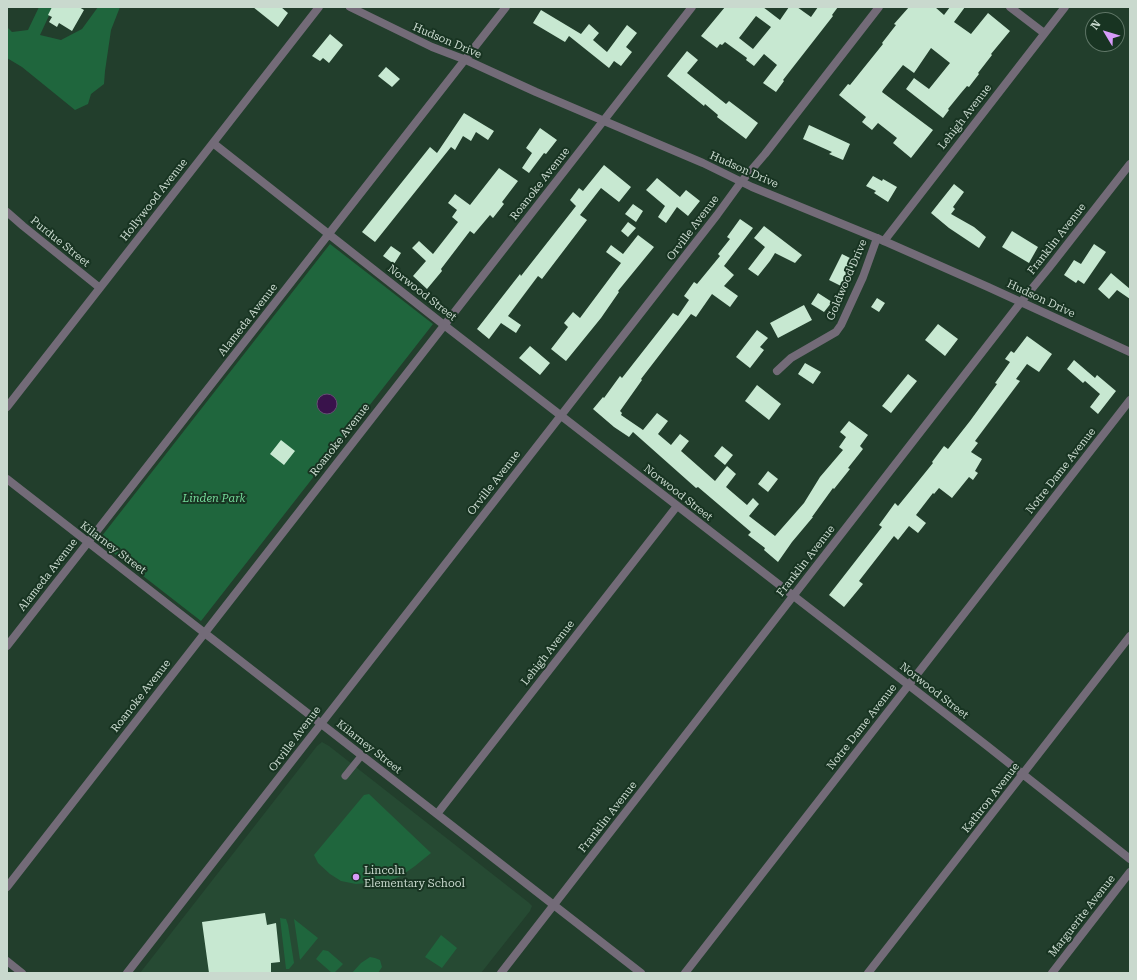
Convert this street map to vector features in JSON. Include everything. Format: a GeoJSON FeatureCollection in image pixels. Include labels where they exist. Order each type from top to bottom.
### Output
{"type":"FeatureCollection","features":[{"type":"Feature","properties":{"kind":"street","name":"Hollywood Avenue"},"geometry":{"type":"LineString","coordinates":[[7,407],[319,7]]}},
{"type":"Feature","properties":{"kind":"street","name":"Hudson Drive"},"geometry":{"type":"LineString","coordinates":[[350,7],[432,47],[466,60],[741,182],[881,240],[1130,352]]}},
{"type":"Feature","properties":{"kind":"street","name":"Alameda Avenue"},"geometry":{"type":"LineString","coordinates":[[7,646],[506,7]]}},
{"type":"Feature","properties":{"kind":"street","name":"Roanoke Avenue"},"geometry":{"type":"LineString","coordinates":[[7,887],[692,7]]}},
{"type":"Feature","properties":{"kind":"street","name":"Orville Avenue"},"geometry":{"type":"LineString","coordinates":[[127,973],[562,415],[741,182],[769,149],[879,7]]}},
{"type":"Feature","properties":{"kind":"street"},"geometry":{"type":"LineString","coordinates":[[1010,7],[1044,33]]}},
{"type":"Feature","properties":{"kind":"street","name":"Lehigh Avenue"},"geometry":{"type":"LineString","coordinates":[[881,240],[1065,7]]}},
{"type":"Feature","properties":{"kind":"street","name":"Norwood Street"},"geometry":{"type":"LineString","coordinates":[[213,143],[444,325],[562,415],[676,506],[1130,859]]}},
{"type":"Feature","properties":{"kind":"street","name":"Franklin Avenue"},"geometry":{"type":"LineString","coordinates":[[501,973],[1021,302],[1130,164]]}},
{"type":"Feature","properties":{"kind":"street","name":"Purdue Street"},"geometry":{"type":"LineString","coordinates":[[7,212],[100,288]]}},
{"type":"Feature","properties":{"kind":"street","name":"Goldwood Drive"},"geometry":{"type":"LineString","coordinates":[[777,371],[791,358],[836,332],[841,325],[881,240]]}},
{"type":"Feature","properties":{"kind":"street","name":"Notre Dame Avenue"},"geometry":{"type":"LineString","coordinates":[[685,973],[1130,400]]}},
{"type":"Feature","properties":{"kind":"street","name":"Kilarney Street"},"geometry":{"type":"LineString","coordinates":[[7,479],[172,606],[204,633],[641,973]]}},
{"type":"Feature","properties":{"kind":"street","name":"Lehigh Avenue"},"geometry":{"type":"LineString","coordinates":[[437,814],[676,506]]}},
{"type":"Feature","properties":{"kind":"street","name":"Kathron Avenue"},"geometry":{"type":"LineString","coordinates":[[868,973],[1130,636]]}},
{"type":"Feature","properties":{"kind":"street","name":"Marguerite Avenue"},"geometry":{"type":"LineString","coordinates":[[1052,973],[1130,872]]}},
{"type":"Feature","properties":{"kind":"street"},"geometry":{"type":"LineString","coordinates":[[7,961],[22,973]]}},
{"type":"Feature","properties":{"kind":"lane"},"geometry":{"type":"LineString","coordinates":[[345,776],[362,755]]}},
{"type":"Feature","properties":{"kind":"shaded area"},"geometry":{"type":"Polygon","coordinates":[[[327,394],[334,397],[337,404],[334,411],[327,414],[320,411],[317,404],[320,397],[327,394]]]}},
{"type":"Feature","properties":{"kind":"shaded area","name":"Lincoln Elementary School"},"geometry":{"type":"Polygon","coordinates":[[[322,742],[528,902],[532,906],[530,911],[481,973],[140,973],[317,746],[322,742]]]}},
{"type":"Feature","properties":{"kind":"green space"},"geometry":{"type":"Polygon","coordinates":[[[39,7],[53,7],[40,35],[61,40],[82,29],[98,7],[120,7],[111,30],[104,84],[91,94],[88,104],[75,110],[22,67],[7,58],[7,27],[12,32],[28,30],[39,7]]]}},
{"type":"Feature","properties":{"kind":"green space","name":"Linden Park"},"geometry":{"type":"Polygon","coordinates":[[[330,244],[433,324],[201,621],[98,541],[330,244]]]}},
{"type":"Feature","properties":{"kind":"green space"},"geometry":{"type":"Polygon","coordinates":[[[369,794],[431,853],[401,876],[389,881],[356,884],[341,881],[330,874],[318,863],[314,855],[364,795],[369,794]]]}},
{"type":"Feature","properties":{"kind":"green space"},"geometry":{"type":"Polygon","coordinates":[[[280,918],[286,919],[288,925],[294,963],[289,969],[286,969],[280,918]]]}},
{"type":"Feature","properties":{"kind":"green space"},"geometry":{"type":"Polygon","coordinates":[[[294,919],[318,938],[300,960],[294,919]]]}},
{"type":"Feature","properties":{"kind":"green space"},"geometry":{"type":"Polygon","coordinates":[[[441,935],[457,948],[442,968],[425,957],[441,935]]]}},
{"type":"Feature","properties":{"kind":"green space"},"geometry":{"type":"Polygon","coordinates":[[[323,950],[328,951],[343,964],[334,973],[332,973],[316,959],[323,950]]]}},
{"type":"Feature","properties":{"kind":"green space"},"geometry":{"type":"Polygon","coordinates":[[[370,957],[380,960],[382,967],[378,973],[352,973],[361,963],[370,957]]]}},
{"type":"Feature","properties":{"kind":"building"},"geometry":{"type":"Polygon","coordinates":[[[52,7],[79,7],[84,10],[72,31],[59,23],[57,27],[49,22],[52,17],[48,15],[52,7]]]}},
{"type":"Feature","properties":{"kind":"building"},"geometry":{"type":"Polygon","coordinates":[[[253,7],[281,7],[288,13],[278,27],[253,7]]]}},
{"type":"Feature","properties":{"kind":"building"},"geometry":{"type":"Polygon","coordinates":[[[725,7],[763,7],[780,20],[789,7],[797,7],[811,17],[818,7],[838,7],[832,15],[833,16],[783,80],[784,81],[776,92],[763,83],[777,65],[764,54],[754,66],[746,60],[747,58],[725,42],[722,45],[720,44],[717,48],[701,36],[725,7]],[[756,16],[739,38],[753,49],[771,27],[756,16]]]}},
{"type":"Feature","properties":{"kind":"building"},"geometry":{"type":"Polygon","coordinates":[[[909,7],[935,7],[944,15],[950,7],[965,7],[954,22],[971,34],[988,13],[1010,31],[991,54],[992,55],[969,87],[967,86],[961,93],[948,109],[949,110],[943,118],[906,89],[914,78],[929,89],[950,63],[931,48],[914,73],[903,65],[883,90],[882,92],[933,130],[911,158],[893,143],[897,138],[878,123],[872,130],[862,122],[866,117],[839,95],[848,84],[850,85],[883,44],[882,43],[896,25],[894,24],[909,7]]]}},
{"type":"Feature","properties":{"kind":"building"},"geometry":{"type":"Polygon","coordinates":[[[541,10],[581,34],[589,24],[599,33],[593,40],[607,52],[627,25],[637,33],[626,47],[632,52],[621,66],[614,61],[609,68],[569,36],[565,42],[533,23],[541,10]]]}},
{"type":"Feature","properties":{"kind":"building"},"geometry":{"type":"Polygon","coordinates":[[[330,34],[343,45],[329,63],[323,58],[320,61],[312,56],[330,34]]]}},
{"type":"Feature","properties":{"kind":"building"},"geometry":{"type":"Polygon","coordinates":[[[687,51],[698,60],[687,73],[726,104],[729,101],[758,123],[746,139],[717,117],[718,115],[705,104],[704,106],[667,76],[687,51]]]}},
{"type":"Feature","properties":{"kind":"building"},"geometry":{"type":"Polygon","coordinates":[[[386,67],[400,79],[392,87],[378,76],[386,67]]]}},
{"type":"Feature","properties":{"kind":"building"},"geometry":{"type":"Polygon","coordinates":[[[464,113],[494,131],[488,140],[476,132],[471,141],[463,136],[455,150],[451,147],[375,242],[362,232],[430,147],[437,153],[464,113]]]}},
{"type":"Feature","properties":{"kind":"building"},"geometry":{"type":"Polygon","coordinates":[[[809,125],[850,144],[843,160],[829,154],[832,152],[803,139],[809,125]]]}},
{"type":"Feature","properties":{"kind":"building"},"geometry":{"type":"Polygon","coordinates":[[[540,128],[557,140],[546,154],[544,153],[529,173],[522,168],[532,153],[526,148],[540,128]]]}},
{"type":"Feature","properties":{"kind":"building"},"geometry":{"type":"Polygon","coordinates":[[[604,165],[631,187],[619,202],[601,188],[580,215],[587,220],[542,279],[538,276],[508,316],[521,325],[516,333],[501,323],[489,339],[477,329],[576,206],[570,200],[579,188],[583,191],[604,165]]]}},
{"type":"Feature","properties":{"kind":"building"},"geometry":{"type":"Polygon","coordinates":[[[499,168],[518,181],[502,202],[504,204],[493,218],[490,215],[474,234],[470,231],[441,269],[442,271],[427,289],[413,276],[426,261],[412,248],[419,241],[433,254],[458,222],[452,217],[457,210],[448,203],[455,194],[470,205],[499,168]]]}},
{"type":"Feature","properties":{"kind":"building"},"geometry":{"type":"Polygon","coordinates":[[[873,176],[882,181],[883,179],[897,187],[888,202],[874,193],[876,191],[866,186],[873,176]]]}},
{"type":"Feature","properties":{"kind":"building"},"geometry":{"type":"Polygon","coordinates":[[[657,178],[680,197],[686,190],[700,201],[688,216],[677,207],[666,223],[658,217],[665,206],[646,190],[657,178]]]}},
{"type":"Feature","properties":{"kind":"building"},"geometry":{"type":"Polygon","coordinates":[[[954,184],[964,192],[953,207],[955,209],[951,214],[974,227],[986,237],[979,248],[949,228],[931,213],[954,184]]]}},
{"type":"Feature","properties":{"kind":"building"},"geometry":{"type":"Polygon","coordinates":[[[633,204],[643,211],[636,222],[625,214],[633,204]]]}},
{"type":"Feature","properties":{"kind":"building"},"geometry":{"type":"Polygon","coordinates":[[[740,219],[753,228],[724,266],[734,275],[724,286],[738,296],[730,307],[712,294],[696,317],[691,314],[641,379],[642,380],[620,411],[622,413],[621,415],[643,430],[657,413],[668,421],[658,434],[671,445],[680,434],[689,441],[681,451],[715,481],[727,466],[736,474],[726,487],[747,505],[753,498],[759,504],[749,516],[775,536],[804,503],[820,477],[843,450],[839,447],[846,437],[840,432],[849,421],[868,435],[860,446],[863,449],[848,468],[850,469],[834,489],[833,488],[813,517],[792,542],[778,562],[764,550],[765,548],[748,535],[751,532],[698,487],[696,488],[633,432],[629,437],[614,427],[593,409],[603,397],[604,398],[620,376],[622,378],[673,313],[678,316],[689,300],[684,296],[694,282],[697,284],[720,256],[718,254],[730,239],[727,237],[740,219]]]}},
{"type":"Feature","properties":{"kind":"building"},"geometry":{"type":"Polygon","coordinates":[[[628,222],[636,228],[628,237],[621,231],[628,222]]]}},
{"type":"Feature","properties":{"kind":"building"},"geometry":{"type":"Polygon","coordinates":[[[764,226],[802,255],[795,263],[775,253],[758,276],[748,269],[765,247],[754,238],[764,226]]]}},
{"type":"Feature","properties":{"kind":"building"},"geometry":{"type":"Polygon","coordinates":[[[1012,231],[1038,247],[1029,263],[1002,247],[1012,231]]]}},
{"type":"Feature","properties":{"kind":"building"},"geometry":{"type":"Polygon","coordinates":[[[638,235],[654,247],[618,291],[619,292],[601,318],[566,361],[551,349],[568,327],[564,323],[573,312],[580,318],[621,263],[606,252],[611,245],[623,254],[638,235]]]}},
{"type":"Feature","properties":{"kind":"building"},"geometry":{"type":"Polygon","coordinates":[[[1094,244],[1106,252],[1084,284],[1078,280],[1076,283],[1064,275],[1074,260],[1081,264],[1094,244]]]}},
{"type":"Feature","properties":{"kind":"building"},"geometry":{"type":"Polygon","coordinates":[[[391,246],[401,253],[394,264],[383,256],[391,246]]]}},
{"type":"Feature","properties":{"kind":"building"},"geometry":{"type":"Polygon","coordinates":[[[842,254],[856,261],[843,287],[829,280],[842,254]]]}},
{"type":"Feature","properties":{"kind":"building"},"geometry":{"type":"Polygon","coordinates":[[[1111,273],[1130,289],[1130,299],[1117,290],[1109,299],[1098,289],[1111,273]]]}},
{"type":"Feature","properties":{"kind":"building"},"geometry":{"type":"Polygon","coordinates":[[[818,293],[832,302],[824,312],[811,304],[818,293]]]}},
{"type":"Feature","properties":{"kind":"building"},"geometry":{"type":"Polygon","coordinates":[[[877,298],[885,303],[879,312],[871,307],[877,298]]]}},
{"type":"Feature","properties":{"kind":"building"},"geometry":{"type":"Polygon","coordinates":[[[804,305],[812,320],[778,338],[770,323],[804,305]]]}},
{"type":"Feature","properties":{"kind":"building"},"geometry":{"type":"Polygon","coordinates":[[[938,324],[958,339],[945,356],[925,340],[938,324]]]}},
{"type":"Feature","properties":{"kind":"building"},"geometry":{"type":"Polygon","coordinates":[[[757,330],[768,338],[760,347],[764,350],[750,368],[736,357],[757,330]]]}},
{"type":"Feature","properties":{"kind":"building"},"geometry":{"type":"Polygon","coordinates":[[[1027,336],[1052,354],[1039,372],[1027,364],[1016,379],[1020,381],[975,441],[978,443],[971,452],[982,459],[975,471],[978,473],[973,480],[969,477],[952,498],[939,488],[934,494],[933,493],[916,515],[926,523],[918,533],[909,526],[898,540],[894,536],[859,581],[863,584],[844,607],[829,595],[882,527],[879,525],[895,503],[898,506],[933,463],[932,462],[944,446],[948,449],[970,421],[997,384],[995,383],[1010,362],[1005,359],[1011,351],[1014,353],[1027,336]]]}},
{"type":"Feature","properties":{"kind":"building"},"geometry":{"type":"Polygon","coordinates":[[[530,346],[550,363],[540,375],[519,358],[530,346]]]}},
{"type":"Feature","properties":{"kind":"building"},"geometry":{"type":"Polygon","coordinates":[[[1074,360],[1095,378],[1097,375],[1116,391],[1098,414],[1090,407],[1100,394],[1085,381],[1083,383],[1067,369],[1074,360]]]}},
{"type":"Feature","properties":{"kind":"building"},"geometry":{"type":"Polygon","coordinates":[[[805,363],[821,372],[813,384],[798,374],[805,363]]]}},
{"type":"Feature","properties":{"kind":"building"},"geometry":{"type":"Polygon","coordinates":[[[908,374],[917,381],[891,413],[882,406],[908,374]]]}},
{"type":"Feature","properties":{"kind":"building"},"geometry":{"type":"Polygon","coordinates":[[[757,385],[781,404],[769,420],[745,401],[757,385]]]}},
{"type":"Feature","properties":{"kind":"building"},"geometry":{"type":"Polygon","coordinates":[[[281,440],[295,451],[284,465],[270,454],[281,440]]]}},
{"type":"Feature","properties":{"kind":"building"},"geometry":{"type":"Polygon","coordinates":[[[722,446],[733,455],[725,465],[714,456],[722,446]]]}},
{"type":"Feature","properties":{"kind":"building"},"geometry":{"type":"Polygon","coordinates":[[[768,471],[778,479],[768,492],[758,484],[768,471]]]}},
{"type":"Feature","properties":{"kind":"building"},"geometry":{"type":"Polygon","coordinates":[[[265,913],[267,925],[276,923],[280,962],[271,963],[271,973],[209,973],[202,922],[265,913]]]}},
{"type":"Feature","properties":{"kind":"place","name":"Lincoln Elementary School"},"geometry":{"type":"Point","coordinates":[356,877]}}]}
